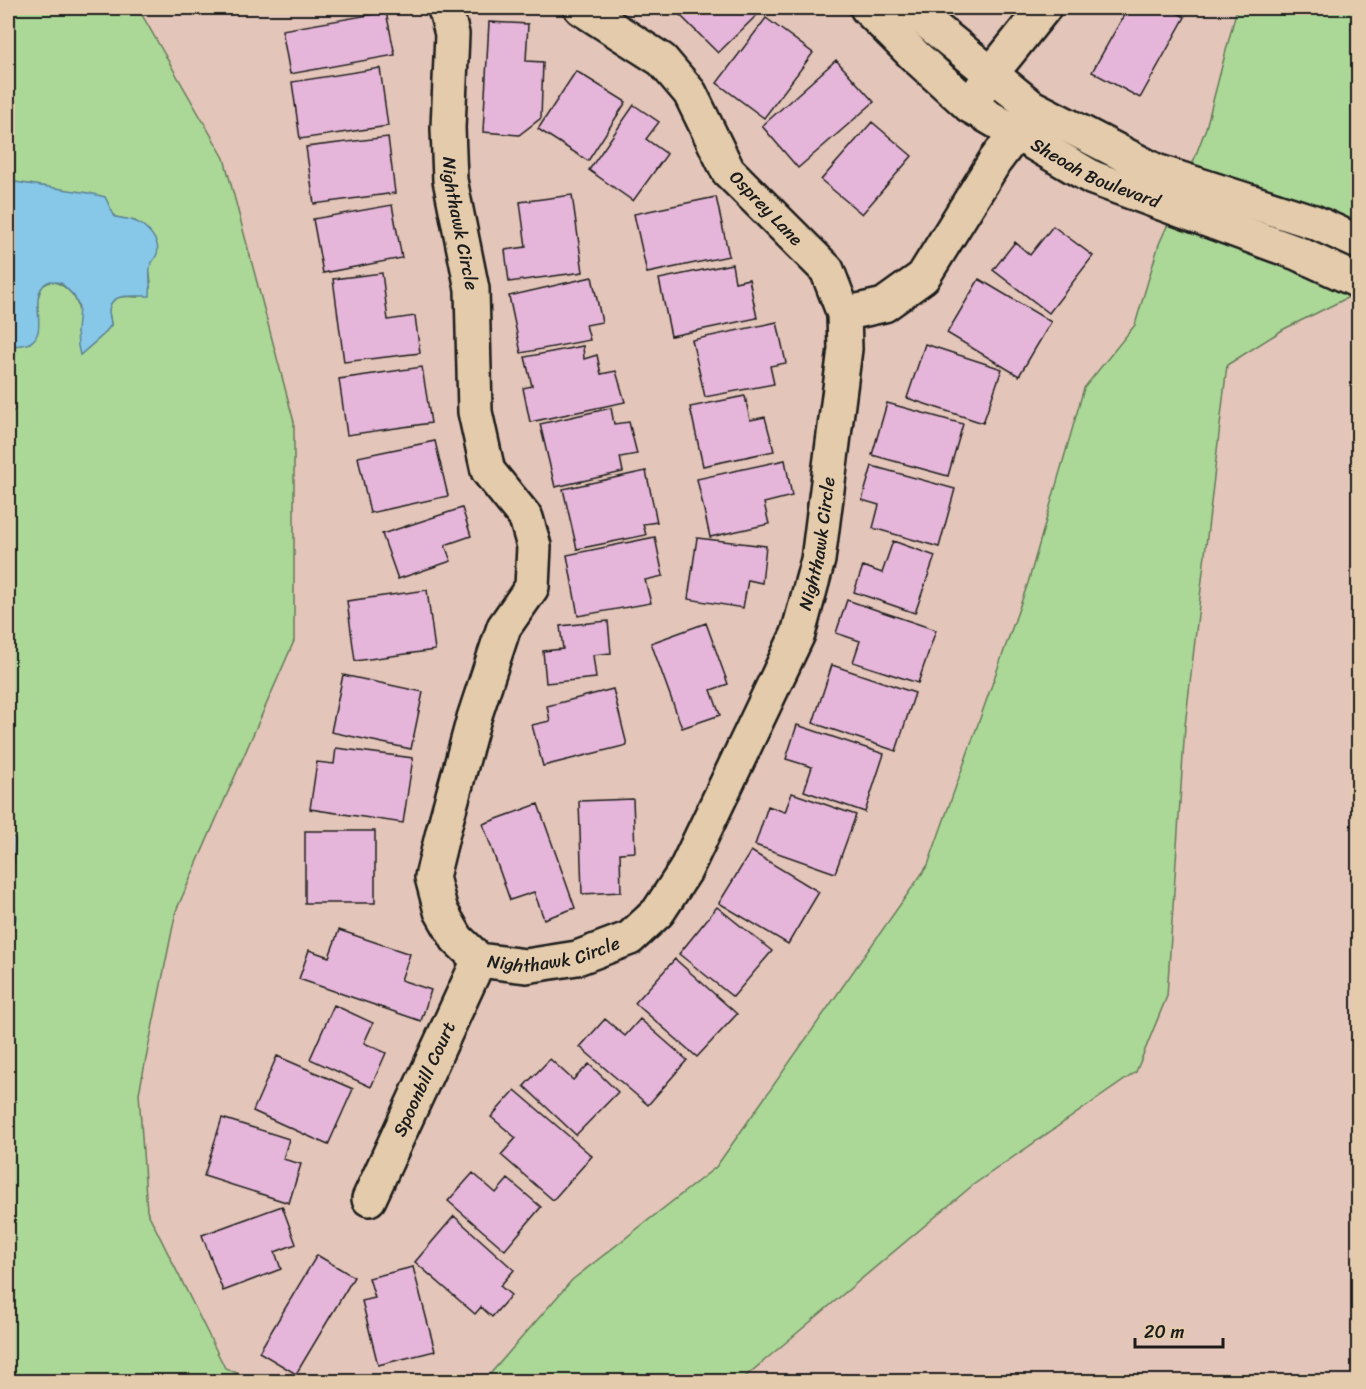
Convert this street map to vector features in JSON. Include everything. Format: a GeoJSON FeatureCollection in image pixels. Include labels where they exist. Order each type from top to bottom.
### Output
{"type":"FeatureCollection","features":[{"type":"Feature","properties":{"kind":"street","name":"Osprey Lane"},"geometry":{"type":"LineString","coordinates":[[581,8],[662,60],[690,93],[728,171],[827,270],[844,314]]}},
{"type":"Feature","properties":{"kind":"street","name":"Sheoah Boulevard"},"geometry":{"type":"LineString","coordinates":[[867,8],[970,106],[1024,120],[1156,171],[1314,222],[1359,243]]}},
{"type":"Feature","properties":{"kind":"street","name":"Sheoah Boulevard"},"geometry":{"type":"LineString","coordinates":[[910,8],[991,74],[1024,120],[1092,178],[1297,253],[1359,281]]}},
{"type":"Feature","properties":{"kind":"street"},"geometry":{"type":"LineString","coordinates":[[970,106],[991,74],[1044,8]]}},
{"type":"Feature","properties":{"kind":"street","name":"Nighthawk Circle"},"geometry":{"type":"LineString","coordinates":[[448,9],[452,34],[448,128],[450,180],[472,288],[475,412],[488,471],[526,518],[534,546],[532,587],[504,627],[474,718],[432,877],[441,911],[457,939],[479,960],[526,966],[577,958],[630,938],[658,912],[685,871],[801,624],[818,560],[845,349],[844,314]]}},
{"type":"Feature","properties":{"kind":"street"},"geometry":{"type":"LineString","coordinates":[[844,314],[884,305],[923,277],[995,161],[1024,120]]}},
{"type":"Feature","properties":{"kind":"street","name":"Spoonbill Court"},"geometry":{"type":"LineString","coordinates":[[369,1199],[479,960]]}},
{"type":"Feature","properties":{"kind":"green space"},"geometry":{"type":"Polygon","coordinates":[[[8,8],[138,8],[224,158],[294,422],[294,641],[176,911],[139,1093],[147,1211],[225,1368],[256,1381],[8,1381],[8,953],[12,941],[10,876],[14,861],[15,839],[8,832],[8,415],[15,410],[12,395],[8,394],[8,347],[30,343],[38,311],[37,300],[42,286],[51,281],[60,284],[71,293],[78,306],[81,354],[111,325],[109,312],[112,301],[120,297],[138,297],[151,282],[149,270],[151,262],[135,221],[115,217],[63,190],[8,181],[8,8]]]}},
{"type":"Feature","properties":{"kind":"green space"},"geometry":{"type":"Polygon","coordinates":[[[1237,8],[1358,8],[1358,224],[1320,206],[1192,165],[1206,128],[1237,8]]]}},
{"type":"Feature","properties":{"kind":"green space"},"geometry":{"type":"Polygon","coordinates":[[[1168,224],[1291,269],[1351,296],[1284,329],[1227,365],[1185,726],[1167,996],[1136,1072],[973,1185],[740,1381],[483,1382],[572,1280],[716,1167],[928,865],[1028,583],[1084,388],[1135,325],[1159,244],[1168,224]]]}},
{"type":"Feature","properties":{"kind":"water"},"geometry":{"type":"Polygon","coordinates":[[[8,181],[105,197],[115,217],[139,223],[155,239],[158,249],[150,267],[150,296],[125,296],[114,300],[109,310],[111,325],[80,355],[77,332],[79,307],[74,296],[61,283],[51,281],[45,284],[39,292],[39,323],[36,337],[29,343],[8,347],[8,181]]]}},
{"type":"Feature","properties":{"kind":"water"},"geometry":{"type":"Polygon","coordinates":[[[8,832],[15,839],[14,861],[10,876],[16,917],[8,953],[8,832]]]}},
{"type":"Feature","properties":{"kind":"building"},"geometry":{"type":"Polygon","coordinates":[[[682,8],[764,8],[718,53],[677,12],[682,8]]]}},
{"type":"Feature","properties":{"kind":"building"},"geometry":{"type":"Polygon","coordinates":[[[1128,8],[1169,8],[1185,17],[1140,98],[1092,72],[1128,8]]]}},
{"type":"Feature","properties":{"kind":"building"},"geometry":{"type":"Polygon","coordinates":[[[386,12],[395,55],[290,74],[282,30],[386,12]]]}},
{"type":"Feature","properties":{"kind":"building"},"geometry":{"type":"Polygon","coordinates":[[[766,18],[813,53],[764,118],[717,83],[766,18]]]}},
{"type":"Feature","properties":{"kind":"building"},"geometry":{"type":"Polygon","coordinates":[[[489,22],[528,24],[526,61],[543,62],[541,118],[519,135],[483,132],[489,22]]]}},
{"type":"Feature","properties":{"kind":"building"},"geometry":{"type":"Polygon","coordinates":[[[836,60],[874,102],[798,168],[762,126],[836,60]]]}},
{"type":"Feature","properties":{"kind":"building"},"geometry":{"type":"Polygon","coordinates":[[[380,68],[388,126],[300,139],[292,82],[380,68]]]}},
{"type":"Feature","properties":{"kind":"building"},"geometry":{"type":"Polygon","coordinates":[[[576,71],[626,102],[588,161],[538,129],[576,71]]]}},
{"type":"Feature","properties":{"kind":"building"},"geometry":{"type":"Polygon","coordinates":[[[634,105],[659,122],[646,139],[667,154],[633,201],[589,170],[634,105]]]}},
{"type":"Feature","properties":{"kind":"building"},"geometry":{"type":"Polygon","coordinates":[[[872,122],[912,156],[862,214],[821,180],[872,122]]]}},
{"type":"Feature","properties":{"kind":"building"},"geometry":{"type":"Polygon","coordinates":[[[388,137],[395,193],[314,204],[306,147],[388,137]]]}},
{"type":"Feature","properties":{"kind":"building"},"geometry":{"type":"Polygon","coordinates":[[[572,195],[583,272],[509,282],[505,250],[526,247],[520,202],[572,195]]]}},
{"type":"Feature","properties":{"kind":"building"},"geometry":{"type":"Polygon","coordinates":[[[716,197],[729,256],[647,273],[634,214],[716,197]]]}},
{"type":"Feature","properties":{"kind":"building"},"geometry":{"type":"Polygon","coordinates":[[[392,205],[402,258],[323,273],[313,219],[392,205]]]}},
{"type":"Feature","properties":{"kind":"building"},"geometry":{"type":"Polygon","coordinates":[[[1053,226],[1093,256],[1049,313],[993,270],[1015,242],[1030,255],[1053,226]]]}},
{"type":"Feature","properties":{"kind":"building"},"geometry":{"type":"Polygon","coordinates":[[[732,264],[735,282],[749,279],[757,318],[671,336],[659,279],[732,264]]]}},
{"type":"Feature","properties":{"kind":"building"},"geometry":{"type":"Polygon","coordinates":[[[382,273],[388,320],[415,316],[420,353],[344,362],[333,279],[382,273]]]}},
{"type":"Feature","properties":{"kind":"building"},"geometry":{"type":"Polygon","coordinates":[[[592,277],[602,322],[586,325],[590,340],[521,353],[509,296],[592,277]]]}},
{"type":"Feature","properties":{"kind":"building"},"geometry":{"type":"Polygon","coordinates":[[[979,279],[1051,322],[1019,376],[947,333],[979,279]]]}},
{"type":"Feature","properties":{"kind":"building"},"geometry":{"type":"Polygon","coordinates":[[[777,322],[786,363],[770,366],[774,384],[705,397],[692,340],[777,322]]]}},
{"type":"Feature","properties":{"kind":"building"},"geometry":{"type":"Polygon","coordinates":[[[925,344],[1002,369],[983,423],[907,398],[925,344]]]}},
{"type":"Feature","properties":{"kind":"building"},"geometry":{"type":"Polygon","coordinates":[[[583,346],[584,359],[597,355],[601,374],[616,371],[625,402],[530,422],[523,388],[532,386],[525,357],[583,346]]]}},
{"type":"Feature","properties":{"kind":"building"},"geometry":{"type":"Polygon","coordinates":[[[422,367],[431,423],[347,435],[339,379],[422,367]]]}},
{"type":"Feature","properties":{"kind":"building"},"geometry":{"type":"Polygon","coordinates":[[[745,396],[750,420],[765,417],[774,451],[703,466],[690,407],[745,396]]]}},
{"type":"Feature","properties":{"kind":"building"},"geometry":{"type":"Polygon","coordinates":[[[887,403],[963,424],[948,476],[872,455],[887,403]]]}},
{"type":"Feature","properties":{"kind":"building"},"geometry":{"type":"Polygon","coordinates":[[[611,408],[614,424],[629,422],[637,454],[620,457],[623,472],[555,487],[540,424],[611,408]]]}},
{"type":"Feature","properties":{"kind":"building"},"geometry":{"type":"Polygon","coordinates":[[[435,441],[448,496],[370,513],[358,457],[435,441]]]}},
{"type":"Feature","properties":{"kind":"building"},"geometry":{"type":"Polygon","coordinates":[[[785,460],[792,496],[764,503],[769,524],[710,537],[697,479],[785,460]]]}},
{"type":"Feature","properties":{"kind":"building"},"geometry":{"type":"Polygon","coordinates":[[[872,466],[955,489],[939,547],[873,528],[879,505],[862,500],[872,466]]]}},
{"type":"Feature","properties":{"kind":"building"},"geometry":{"type":"Polygon","coordinates":[[[646,471],[657,522],[643,524],[646,535],[577,549],[563,489],[646,471]]]}},
{"type":"Feature","properties":{"kind":"building"},"geometry":{"type":"Polygon","coordinates":[[[462,508],[471,536],[445,545],[451,561],[398,579],[382,534],[462,508]]]}},
{"type":"Feature","properties":{"kind":"building"},"geometry":{"type":"Polygon","coordinates":[[[655,537],[663,576],[645,580],[651,603],[578,616],[567,555],[655,537]]]}},
{"type":"Feature","properties":{"kind":"building"},"geometry":{"type":"Polygon","coordinates":[[[697,538],[766,546],[762,583],[748,580],[743,608],[688,599],[697,538]]]}},
{"type":"Feature","properties":{"kind":"building"},"geometry":{"type":"Polygon","coordinates":[[[893,541],[935,556],[915,613],[854,592],[863,566],[882,573],[893,541]]]}},
{"type":"Feature","properties":{"kind":"building"},"geometry":{"type":"Polygon","coordinates":[[[427,590],[435,650],[355,661],[347,601],[427,590]]]}},
{"type":"Feature","properties":{"kind":"building"},"geometry":{"type":"Polygon","coordinates":[[[847,600],[936,630],[918,683],[853,662],[860,641],[836,633],[847,600]]]}},
{"type":"Feature","properties":{"kind":"building"},"geometry":{"type":"Polygon","coordinates":[[[608,621],[611,653],[593,655],[596,678],[546,683],[543,651],[563,649],[560,626],[608,621]]]}},
{"type":"Feature","properties":{"kind":"building"},"geometry":{"type":"Polygon","coordinates":[[[706,623],[728,684],[711,690],[720,715],[682,728],[651,643],[706,623]]]}},
{"type":"Feature","properties":{"kind":"building"},"geometry":{"type":"Polygon","coordinates":[[[832,665],[915,693],[896,751],[813,723],[832,665]]]}},
{"type":"Feature","properties":{"kind":"building"},"geometry":{"type":"Polygon","coordinates":[[[343,675],[423,692],[411,749],[331,732],[343,675]]]}},
{"type":"Feature","properties":{"kind":"building"},"geometry":{"type":"Polygon","coordinates":[[[613,689],[627,745],[543,766],[532,725],[550,721],[547,706],[613,689]]]}},
{"type":"Feature","properties":{"kind":"building"},"geometry":{"type":"Polygon","coordinates":[[[797,725],[884,754],[865,812],[804,791],[812,767],[786,759],[797,725]]]}},
{"type":"Feature","properties":{"kind":"building"},"geometry":{"type":"Polygon","coordinates":[[[336,748],[413,758],[403,823],[310,809],[317,762],[334,764],[336,748]]]}},
{"type":"Feature","properties":{"kind":"building"},"geometry":{"type":"Polygon","coordinates":[[[792,793],[856,815],[835,873],[755,845],[768,806],[785,812],[792,793]]]}},
{"type":"Feature","properties":{"kind":"building"},"geometry":{"type":"Polygon","coordinates":[[[633,799],[635,852],[620,853],[621,892],[582,894],[579,801],[633,799]]]}},
{"type":"Feature","properties":{"kind":"building"},"geometry":{"type":"Polygon","coordinates":[[[538,804],[575,908],[544,919],[534,892],[510,900],[483,824],[538,804]]]}},
{"type":"Feature","properties":{"kind":"building"},"geometry":{"type":"Polygon","coordinates":[[[305,831],[375,831],[375,903],[305,903],[305,831]]]}},
{"type":"Feature","properties":{"kind":"building"},"geometry":{"type":"Polygon","coordinates":[[[751,851],[819,892],[788,944],[719,903],[751,851]]]}},
{"type":"Feature","properties":{"kind":"building"},"geometry":{"type":"Polygon","coordinates":[[[717,907],[772,951],[733,997],[679,954],[717,907]]]}},
{"type":"Feature","properties":{"kind":"building"},"geometry":{"type":"Polygon","coordinates":[[[339,930],[410,954],[401,980],[431,990],[421,1021],[299,979],[309,950],[329,957],[339,930]]]}},
{"type":"Feature","properties":{"kind":"building"},"geometry":{"type":"Polygon","coordinates":[[[675,959],[737,1014],[697,1057],[635,1003],[675,959]]]}},
{"type":"Feature","properties":{"kind":"building"},"geometry":{"type":"Polygon","coordinates":[[[334,1005],[373,1023],[364,1043],[386,1053],[371,1087],[310,1059],[334,1005]]]}},
{"type":"Feature","properties":{"kind":"building"},"geometry":{"type":"Polygon","coordinates":[[[605,1019],[625,1036],[640,1019],[687,1060],[648,1105],[580,1047],[605,1019]]]}},
{"type":"Feature","properties":{"kind":"building"},"geometry":{"type":"Polygon","coordinates":[[[277,1056],[353,1089],[328,1145],[253,1111],[277,1056]]]}},
{"type":"Feature","properties":{"kind":"building"},"geometry":{"type":"Polygon","coordinates":[[[550,1059],[573,1080],[589,1064],[618,1092],[576,1135],[524,1086],[550,1059]]]}},
{"type":"Feature","properties":{"kind":"building"},"geometry":{"type":"Polygon","coordinates":[[[515,1090],[592,1156],[553,1200],[501,1155],[516,1138],[491,1117],[515,1090]]]}},
{"type":"Feature","properties":{"kind":"building"},"geometry":{"type":"Polygon","coordinates":[[[222,1118],[289,1139],[283,1159],[301,1164],[289,1203],[204,1176],[222,1118]]]}},
{"type":"Feature","properties":{"kind":"building"},"geometry":{"type":"Polygon","coordinates":[[[473,1173],[496,1193],[508,1179],[541,1207],[505,1250],[448,1201],[473,1173]]]}},
{"type":"Feature","properties":{"kind":"building"},"geometry":{"type":"Polygon","coordinates":[[[282,1206],[296,1244],[275,1252],[281,1269],[223,1291],[202,1235],[282,1206]]]}},
{"type":"Feature","properties":{"kind":"building"},"geometry":{"type":"Polygon","coordinates":[[[454,1216],[514,1270],[500,1286],[511,1295],[492,1317],[481,1307],[475,1314],[415,1262],[454,1216]]]}},
{"type":"Feature","properties":{"kind":"building"},"geometry":{"type":"Polygon","coordinates":[[[317,1255],[354,1277],[296,1374],[259,1352],[317,1255]]]}},
{"type":"Feature","properties":{"kind":"building"},"geometry":{"type":"Polygon","coordinates":[[[413,1267],[435,1351],[378,1365],[362,1301],[375,1298],[369,1278],[413,1267]]]}}]}
